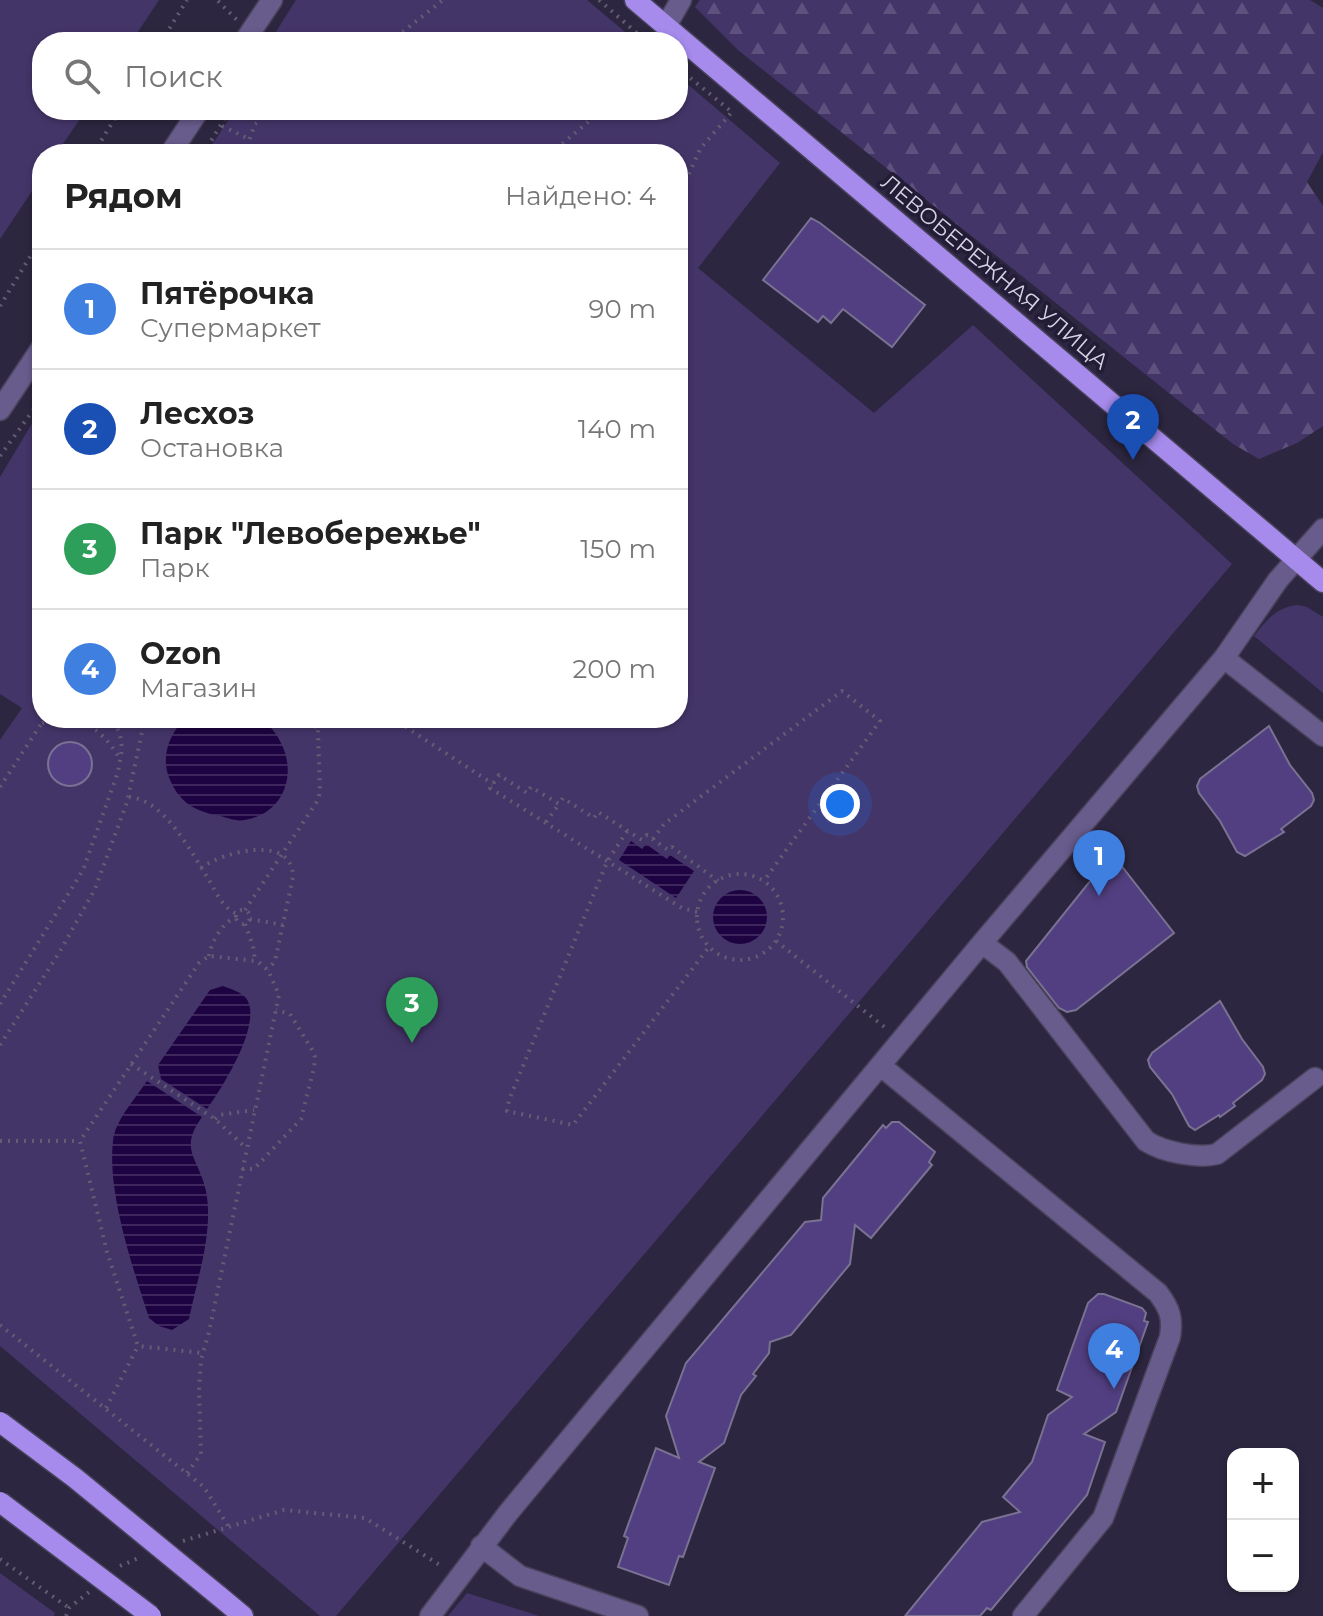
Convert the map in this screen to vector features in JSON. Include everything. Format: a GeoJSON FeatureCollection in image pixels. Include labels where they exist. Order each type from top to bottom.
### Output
{"type":"FeatureCollection","features":[{"type":"Feature","properties":{"kind":"main road","name":"ЛЕВОБЕРЕЖНАЯ УЛИЦА"},"geometry":{"type":"LineString","coordinates":[[635,0],[673,32]]}},
{"type":"Feature","properties":{"kind":"main road","name":"ЛЕВОБЕРЕЖНАЯ УЛИЦА"},"geometry":{"type":"LineString","coordinates":[[688,44],[1323,582]]}},
{"type":"Feature","properties":{"kind":"main road"},"geometry":{"type":"LineString","coordinates":[[0,1422],[75,1478],[243,1616]]}},
{"type":"Feature","properties":{"kind":"main road"},"geometry":{"type":"LineString","coordinates":[[0,1502],[151,1616]]}},
{"type":"Feature","properties":{"kind":"street"},"geometry":{"type":"LineString","coordinates":[[243,32],[272,0]]}},
{"type":"Feature","properties":{"kind":"street"},"geometry":{"type":"LineString","coordinates":[[666,26],[681,0]]}},
{"type":"Feature","properties":{"kind":"street"},"geometry":{"type":"LineString","coordinates":[[177,144],[192,120]]}},
{"type":"Feature","properties":{"kind":"street"},"geometry":{"type":"LineString","coordinates":[[2,401],[32,360]]}},
{"type":"Feature","properties":{"kind":"street"},"geometry":{"type":"LineString","coordinates":[[430,1616],[481,1546],[982,943],[1224,658],[1278,580],[1323,529]]}},
{"type":"Feature","properties":{"kind":"street"},"geometry":{"type":"LineString","coordinates":[[1224,658],[1323,736]]}},
{"type":"Feature","properties":{"kind":"street"},"geometry":{"type":"LineString","coordinates":[[982,943],[1007,962],[1153,1146],[1206,1157],[1217,1154],[1315,1078]]}},
{"type":"Feature","properties":{"kind":"street"},"geometry":{"type":"LineString","coordinates":[[881,1066],[1158,1293],[1173,1320],[1170,1337],[1103,1518],[1023,1616]]}},
{"type":"Feature","properties":{"kind":"street"},"geometry":{"type":"LineString","coordinates":[[481,1546],[520,1576],[638,1616]]}},
{"type":"Feature","properties":{"kind":"path"},"geometry":{"type":"LineString","coordinates":[[167,32],[187,0]]}},
{"type":"Feature","properties":{"kind":"path"},"geometry":{"type":"LineString","coordinates":[[208,0],[219,1],[238,22],[238,32]]}},
{"type":"Feature","properties":{"kind":"path"},"geometry":{"type":"LineString","coordinates":[[403,32],[443,0]]}},
{"type":"Feature","properties":{"kind":"path"},"geometry":{"type":"LineString","coordinates":[[599,0],[633,32]]}},
{"type":"Feature","properties":{"kind":"path"},"geometry":{"type":"LineString","coordinates":[[688,76],[732,112],[700,149],[688,176]]}},
{"type":"Feature","properties":{"kind":"path"},"geometry":{"type":"LineString","coordinates":[[99,144],[114,120]]}},
{"type":"Feature","properties":{"kind":"path"},"geometry":{"type":"LineString","coordinates":[[209,144],[224,120]]}},
{"type":"Feature","properties":{"kind":"path"},"geometry":{"type":"LineString","coordinates":[[247,144],[255,124],[260,120]]}},
{"type":"Feature","properties":{"kind":"path"},"geometry":{"type":"LineString","coordinates":[[562,144],[589,120]]}},
{"type":"Feature","properties":{"kind":"path"},"geometry":{"type":"LineString","coordinates":[[221,125],[249,139]]}},
{"type":"Feature","properties":{"kind":"path"},"geometry":{"type":"LineString","coordinates":[[0,306],[32,253]]}},
{"type":"Feature","properties":{"kind":"path"},"geometry":{"type":"LineString","coordinates":[[0,456],[32,412]]}},
{"type":"Feature","properties":{"kind":"path"},"geometry":{"type":"LineString","coordinates":[[653,839],[664,824],[842,691],[880,721],[763,882]]}},
{"type":"Feature","properties":{"kind":"path"},"geometry":{"type":"LineString","coordinates":[[0,787],[38,728]]}},
{"type":"Feature","properties":{"kind":"path"},"geometry":{"type":"LineString","coordinates":[[94,728],[120,758]]}},
{"type":"Feature","properties":{"kind":"path"},"geometry":{"type":"LineString","coordinates":[[0,1004],[78,880],[111,794],[120,758],[117,728]]}},
{"type":"Feature","properties":{"kind":"path"},"geometry":{"type":"LineString","coordinates":[[0,1045],[91,897],[129,797],[143,728]]}},
{"type":"Feature","properties":{"kind":"path"},"geometry":{"type":"LineString","coordinates":[[209,956],[226,922],[245,910],[318,800],[319,728]]}},
{"type":"Feature","properties":{"kind":"path"},"geometry":{"type":"LineString","coordinates":[[407,728],[493,784]]}},
{"type":"Feature","properties":{"kind":"path"},"geometry":{"type":"LineString","coordinates":[[559,804],[531,787],[527,793],[499,775],[490,788],[682,908],[697,912]]}},
{"type":"Feature","properties":{"kind":"path"},"geometry":{"type":"LineString","coordinates":[[129,797],[142,798],[159,809],[224,906],[236,916],[237,922],[245,924]]}},
{"type":"Feature","properties":{"kind":"path"},"geometry":{"type":"LineString","coordinates":[[546,823],[563,798],[594,818],[598,812],[642,840],[647,835],[668,850],[672,847],[718,881]]}},
{"type":"Feature","properties":{"kind":"path"},"geometry":{"type":"LineString","coordinates":[[627,831],[607,862],[507,1111],[573,1125],[709,947]]}},
{"type":"Feature","properties":{"kind":"path"},"geometry":{"type":"LineString","coordinates":[[201,868],[217,859],[260,848],[281,855],[293,868],[275,961],[268,970]]}},
{"type":"Feature","properties":{"kind":"path"},"geometry":{"type":"LineString","coordinates":[[745,875],[763,882],[777,895],[782,923],[776,941],[762,954],[744,960],[725,958],[709,947],[699,931],[697,912],[704,894],[718,881],[745,875]]}},
{"type":"Feature","properties":{"kind":"path"},"geometry":{"type":"LineString","coordinates":[[245,910],[250,919]]}},
{"type":"Feature","properties":{"kind":"path"},"geometry":{"type":"LineString","coordinates":[[250,919],[283,925]]}},
{"type":"Feature","properties":{"kind":"path"},"geometry":{"type":"LineString","coordinates":[[245,924],[250,919]]}},
{"type":"Feature","properties":{"kind":"path"},"geometry":{"type":"LineString","coordinates":[[245,924],[255,961]]}},
{"type":"Feature","properties":{"kind":"path"},"geometry":{"type":"LineString","coordinates":[[776,941],[902,1041]]}},
{"type":"Feature","properties":{"kind":"path"},"geometry":{"type":"LineString","coordinates":[[106,1409],[138,1346],[107,1252],[80,1141],[199,963],[209,956],[255,961],[268,970],[279,995],[203,1353],[199,1390],[201,1454],[187,1473]]}},
{"type":"Feature","properties":{"kind":"path"},"geometry":{"type":"LineString","coordinates":[[242,1169],[254,1169],[296,1127],[301,1119],[314,1068],[315,1057],[311,1048],[290,1014],[276,1010]]}},
{"type":"Feature","properties":{"kind":"path"},"geometry":{"type":"LineString","coordinates":[[131,1064],[215,1119],[246,1148]]}},
{"type":"Feature","properties":{"kind":"path"},"geometry":{"type":"LineString","coordinates":[[215,1119],[219,1115],[254,1110]]}},
{"type":"Feature","properties":{"kind":"path"},"geometry":{"type":"LineString","coordinates":[[0,1141],[80,1141]]}},
{"type":"Feature","properties":{"kind":"path"},"geometry":{"type":"LineString","coordinates":[[0,1325],[204,1487],[228,1526]]}},
{"type":"Feature","properties":{"kind":"path"},"geometry":{"type":"LineString","coordinates":[[138,1346],[203,1353]]}},
{"type":"Feature","properties":{"kind":"path"},"geometry":{"type":"LineString","coordinates":[[182,1542],[284,1510],[365,1518],[459,1578]]}},
{"type":"Feature","properties":{"kind":"path"},"geometry":{"type":"LineString","coordinates":[[114,1571],[125,1562],[154,1552]]}},
{"type":"Feature","properties":{"kind":"path"},"geometry":{"type":"LineString","coordinates":[[0,1559],[69,1608]]}},
{"type":"Feature","properties":{"kind":"path"},"geometry":{"type":"LineString","coordinates":[[66,1616],[69,1608],[92,1590]]}},
{"type":"Feature","properties":{"kind":"green space"},"geometry":{"type":"Polygon","coordinates":[[[0,0],[159,0],[138,32],[32,32],[32,120],[79,120],[63,144],[32,144],[32,191],[0,239],[0,0]]]}},
{"type":"Feature","properties":{"kind":"green space"},"geometry":{"type":"Polygon","coordinates":[[[296,0],[587,0],[625,32],[285,32],[276,32],[296,0]]]}},
{"type":"Feature","properties":{"kind":"green space"},"geometry":{"type":"Polygon","coordinates":[[[700,0],[1310,0],[1323,8],[1323,152],[1307,182],[1323,206],[1323,426],[1297,443],[1259,459],[1233,444],[738,50],[695,7],[700,0]]]}},
{"type":"Feature","properties":{"kind":"green space"},"geometry":{"type":"Polygon","coordinates":[[[688,85],[780,163],[698,268],[874,413],[973,325],[1232,564],[336,1616],[320,1616],[0,1346],[0,740],[22,708],[0,694],[0,477],[32,424],[32,728],[688,728],[688,144],[213,144],[228,120],[688,120],[688,85]]]}},
{"type":"Feature","properties":{"kind":"green space"},"geometry":{"type":"Polygon","coordinates":[[[1298,605],[1323,617],[1323,693],[1254,636],[1278,611],[1298,605]]]}},
{"type":"Feature","properties":{"kind":"green space"},"geometry":{"type":"Polygon","coordinates":[[[0,1573],[55,1613],[54,1616],[0,1616],[0,1573]]]}},
{"type":"Feature","properties":{"kind":"green space"},"geometry":{"type":"Polygon","coordinates":[[[467,1593],[539,1616],[448,1616],[467,1593]]]}},
{"type":"Feature","properties":{"kind":"shaded area"},"geometry":{"type":"Polygon","coordinates":[[[177,728],[271,728],[282,745],[288,769],[287,781],[277,802],[258,816],[245,820],[201,811],[188,804],[174,787],[167,771],[166,755],[177,728]]]}},
{"type":"Feature","properties":{"kind":"shaded area"},"geometry":{"type":"Polygon","coordinates":[[[631,841],[642,849],[646,844],[667,859],[670,855],[694,871],[676,898],[619,860],[631,841]]]}},
{"type":"Feature","properties":{"kind":"shaded area"},"geometry":{"type":"Polygon","coordinates":[[[740,890],[759,898],[767,917],[759,936],[740,944],[721,936],[713,917],[721,898],[740,890]]]}},
{"type":"Feature","properties":{"kind":"shaded area"},"geometry":{"type":"Polygon","coordinates":[[[223,986],[246,998],[250,1023],[239,1055],[207,1109],[161,1079],[158,1065],[210,990],[223,986]]]}},
{"type":"Feature","properties":{"kind":"shaded area"},"geometry":{"type":"Polygon","coordinates":[[[147,1081],[202,1117],[195,1128],[191,1146],[206,1191],[206,1239],[189,1319],[172,1330],[159,1326],[149,1318],[123,1230],[114,1184],[112,1161],[115,1133],[122,1117],[147,1081]]]}},
{"type":"Feature","properties":{"kind":"building"},"geometry":{"type":"Polygon","coordinates":[[[811,218],[925,305],[892,347],[843,309],[831,323],[823,316],[818,322],[763,280],[811,218]]]}},
{"type":"Feature","properties":{"kind":"building"},"geometry":{"type":"Polygon","coordinates":[[[1269,726],[1314,800],[1311,806],[1281,829],[1284,832],[1245,856],[1237,852],[1197,786],[1200,779],[1269,726]]]}},
{"type":"Feature","properties":{"kind":"building"},"geometry":{"type":"Polygon","coordinates":[[[70,742],[85,749],[92,764],[85,779],[70,786],[55,779],[48,764],[55,749],[70,742]]]}},
{"type":"Feature","properties":{"kind":"building"},"geometry":{"type":"Polygon","coordinates":[[[1111,859],[1120,864],[1174,933],[1076,1010],[1067,1012],[1059,1008],[1027,967],[1026,961],[1111,859]]]}},
{"type":"Feature","properties":{"kind":"building"},"geometry":{"type":"Polygon","coordinates":[[[1220,1001],[1265,1074],[1262,1080],[1233,1103],[1235,1106],[1195,1130],[1189,1126],[1172,1094],[1150,1067],[1148,1060],[1152,1053],[1220,1001]]]}},
{"type":"Feature","properties":{"kind":"building"},"geometry":{"type":"Polygon","coordinates":[[[892,1122],[899,1122],[935,1152],[929,1162],[932,1165],[871,1238],[855,1225],[850,1264],[791,1335],[770,1342],[769,1353],[741,1395],[724,1443],[699,1462],[715,1468],[683,1557],[679,1556],[669,1585],[618,1567],[628,1538],[624,1536],[656,1448],[679,1458],[666,1416],[686,1363],[805,1222],[821,1220],[823,1198],[883,1125],[886,1128],[892,1122]]]}},
{"type":"Feature","properties":{"kind":"building"},"geometry":{"type":"Polygon","coordinates":[[[1098,1294],[1142,1308],[1146,1313],[1144,1321],[1148,1322],[1116,1412],[1084,1434],[1105,1442],[1087,1495],[991,1610],[987,1608],[980,1616],[905,1616],[982,1522],[1020,1512],[1003,1497],[1032,1462],[1048,1415],[1072,1397],[1057,1390],[1088,1303],[1098,1294]]]}},
{"type":"Feature","properties":{"kind":"place","name":"Лесхоз"},"geometry":{"type":"Point","coordinates":[1133,460]}},
{"type":"Feature","properties":{"kind":"place","name":"Пятёрочка"},"geometry":{"type":"Point","coordinates":[1099,896]}},
{"type":"Feature","properties":{"kind":"place","name":"Парк \"Левобережье\""},"geometry":{"type":"Point","coordinates":[412,1043]}},
{"type":"Feature","properties":{"kind":"place","name":"Ozon"},"geometry":{"type":"Point","coordinates":[1114,1389]}}]}
